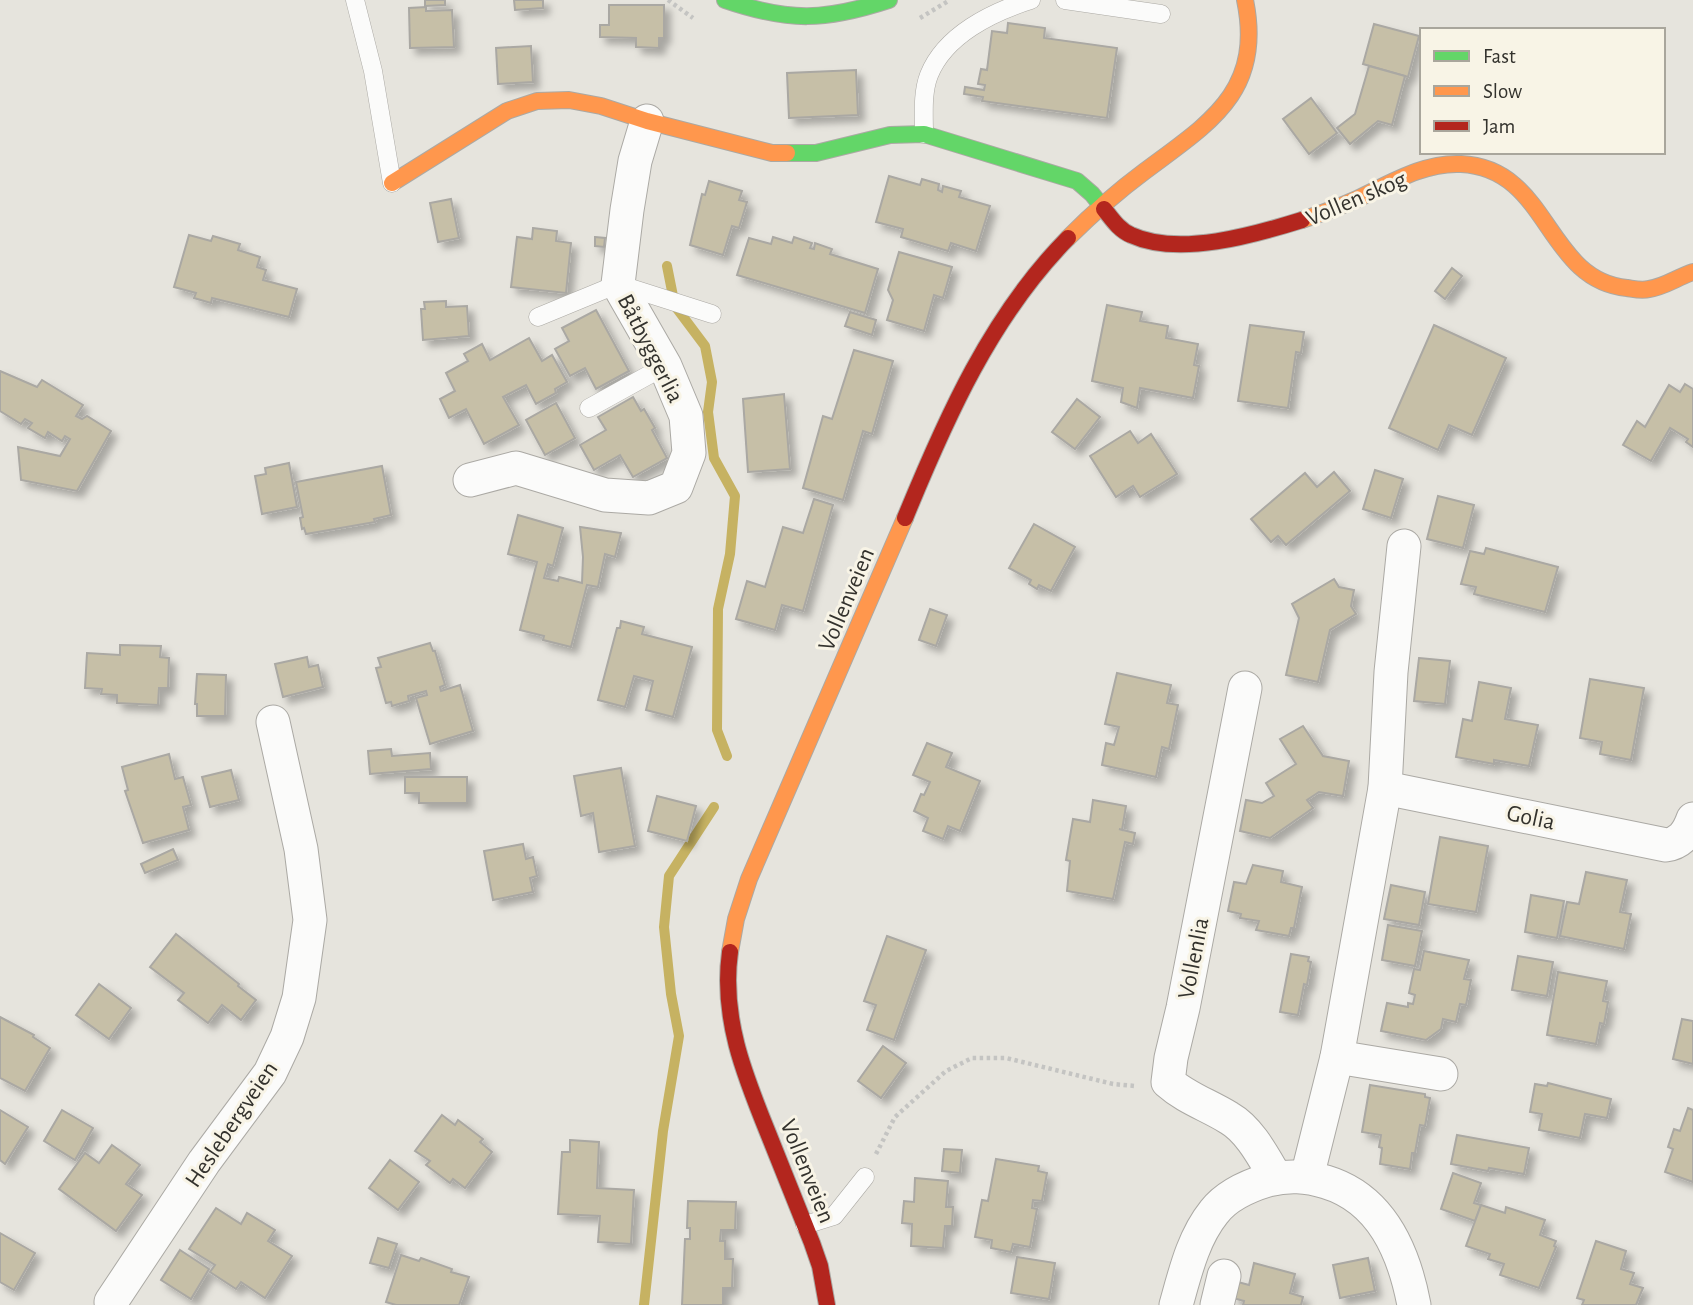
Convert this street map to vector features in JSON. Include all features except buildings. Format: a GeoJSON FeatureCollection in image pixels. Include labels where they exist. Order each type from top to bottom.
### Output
{"type":"FeatureCollection","features":[{"type":"Feature","properties":{"kind":"main road"},"geometry":{"type":"LineString","coordinates":[[725,0],[777,16],[800,19],[827,18],[889,0]]}},
{"type":"Feature","properties":{"kind":"main road","name":"Vollenveien"},"geometry":{"type":"LineString","coordinates":[[827,1305],[820,1266],[732,1032],[727,991],[728,972],[731,937],[739,908],[749,879],[970,373],[1028,284],[1073,232],[1156,162],[1213,119],[1229,100],[1249,54],[1249,20],[1245,0]]}},
{"type":"Feature","properties":{"kind":"main road"},"geometry":{"type":"LineString","coordinates":[[392,183],[507,111],[537,101],[569,100],[745,147],[795,155],[816,153],[890,135],[924,134],[1077,181],[1093,192],[1103,206]]}},
{"type":"Feature","properties":{"kind":"main road","name":"Vollen skog"},"geometry":{"type":"LineString","coordinates":[[1103,206],[1121,228],[1136,238],[1173,242],[1219,240],[1299,222],[1420,170],[1456,164],[1475,165],[1503,175],[1521,189],[1535,204],[1573,263],[1598,282],[1616,288],[1645,290],[1693,272]]}},
{"type":"Feature","properties":{"kind":"street","name":"Båtbyggerlia"},"geometry":{"type":"LineString","coordinates":[[470,480],[516,468],[605,495],[649,498],[676,487],[689,453],[686,416],[630,288],[626,210],[635,161],[647,121]]}},
{"type":"Feature","properties":{"kind":"street"},"geometry":{"type":"LineString","coordinates":[[1291,1177],[1337,1056],[1385,788],[1391,672],[1404,547]]}},
{"type":"Feature","properties":{"kind":"street","name":"Vollenlia"},"geometry":{"type":"LineString","coordinates":[[1168,1082],[1245,688]]}},
{"type":"Feature","properties":{"kind":"street","name":"Heslebergveien"},"geometry":{"type":"LineString","coordinates":[[113,1304],[204,1162],[270,1073],[287,1037],[299,998],[310,920],[300,849],[273,722]]}},
{"type":"Feature","properties":{"kind":"street","name":"Golia"},"geometry":{"type":"LineString","coordinates":[[1385,788],[1666,845],[1685,831]]}},
{"type":"Feature","properties":{"kind":"street"},"geometry":{"type":"LineString","coordinates":[[1337,1056],[1441,1074]]}},
{"type":"Feature","properties":{"kind":"street"},"geometry":{"type":"LineString","coordinates":[[1168,1082],[1182,1095],[1232,1119],[1260,1150],[1291,1177]]}},
{"type":"Feature","properties":{"kind":"street"},"geometry":{"type":"LineString","coordinates":[[1176,1305],[1194,1245],[1213,1213],[1241,1190],[1291,1177],[1334,1185],[1367,1204],[1382,1220],[1401,1257],[1414,1305]]}},
{"type":"Feature","properties":{"kind":"lane"},"geometry":{"type":"LineString","coordinates":[[355,0],[373,71],[392,183]]}},
{"type":"Feature","properties":{"kind":"lane"},"geometry":{"type":"LineString","coordinates":[[924,134],[924,99],[928,76],[939,56],[958,35],[1014,5],[1031,0]]}},
{"type":"Feature","properties":{"kind":"lane"},"geometry":{"type":"LineString","coordinates":[[1065,0],[1161,14]]}},
{"type":"Feature","properties":{"kind":"lane"},"geometry":{"type":"LineString","coordinates":[[538,317],[630,288],[712,314]]}},
{"type":"Feature","properties":{"kind":"lane"},"geometry":{"type":"LineString","coordinates":[[589,408],[665,366]]}},
{"type":"Feature","properties":{"kind":"lane"},"geometry":{"type":"LineString","coordinates":[[805,1224],[834,1216],[865,1177]]}},
{"type":"Feature","properties":{"kind":"path"},"geometry":{"type":"LineString","coordinates":[[865,1177],[895,1116],[946,1071],[972,1058],[1006,1058],[1113,1084],[1143,1087],[1168,1082]]}},
{"type":"Feature","properties":{"kind":"waterway"},"geometry":{"type":"LineString","coordinates":[[667,266],[675,306],[705,346],[712,382],[708,412],[714,458],[735,496],[730,554],[718,609],[717,730],[727,756]]}},
{"type":"Feature","properties":{"kind":"waterway"},"geometry":{"type":"LineString","coordinates":[[644,1305],[663,1131],[679,1036],[671,994],[664,927],[669,876],[714,807]]}},
{"type":"Feature","properties":{"kind":"traffic: fast"},"geometry":{"type":"LineString","coordinates":[[725,0],[769,12],[807,16],[845,12],[889,0]]}},
{"type":"Feature","properties":{"kind":"traffic: fast"},"geometry":{"type":"LineString","coordinates":[[787,153],[816,153],[890,135],[924,134],[1077,181],[1104,209]]}},
{"type":"Feature","properties":{"kind":"traffic: slow"},"geometry":{"type":"LineString","coordinates":[[1068,238],[1115,195],[1210,120],[1226,102],[1239,82],[1246,59],[1249,32],[1245,0]]}},
{"type":"Feature","properties":{"kind":"traffic: slow"},"geometry":{"type":"LineString","coordinates":[[392,183],[507,111],[537,101],[569,100],[601,106],[647,121],[772,153],[787,153]]}},
{"type":"Feature","properties":{"kind":"traffic: slow"},"geometry":{"type":"LineString","coordinates":[[1302,220],[1350,202],[1420,170],[1461,164],[1490,170],[1513,184],[1531,203],[1579,266],[1600,281],[1644,290],[1693,272]]}},
{"type":"Feature","properties":{"kind":"traffic: slow"},"geometry":{"type":"LineString","coordinates":[[730,952],[736,919],[749,879],[905,518]]}},
{"type":"Feature","properties":{"kind":"traffic: jam"},"geometry":{"type":"LineString","coordinates":[[1104,209],[1127,233],[1150,241],[1171,244],[1194,244],[1239,237],[1302,220]]}},
{"type":"Feature","properties":{"kind":"traffic: jam"},"geometry":{"type":"LineString","coordinates":[[905,518],[954,406],[993,335],[1041,268],[1068,238]]}},
{"type":"Feature","properties":{"kind":"traffic: jam"},"geometry":{"type":"LineString","coordinates":[[730,952],[729,999],[743,1067],[812,1243],[820,1266],[827,1305]]}}]}
